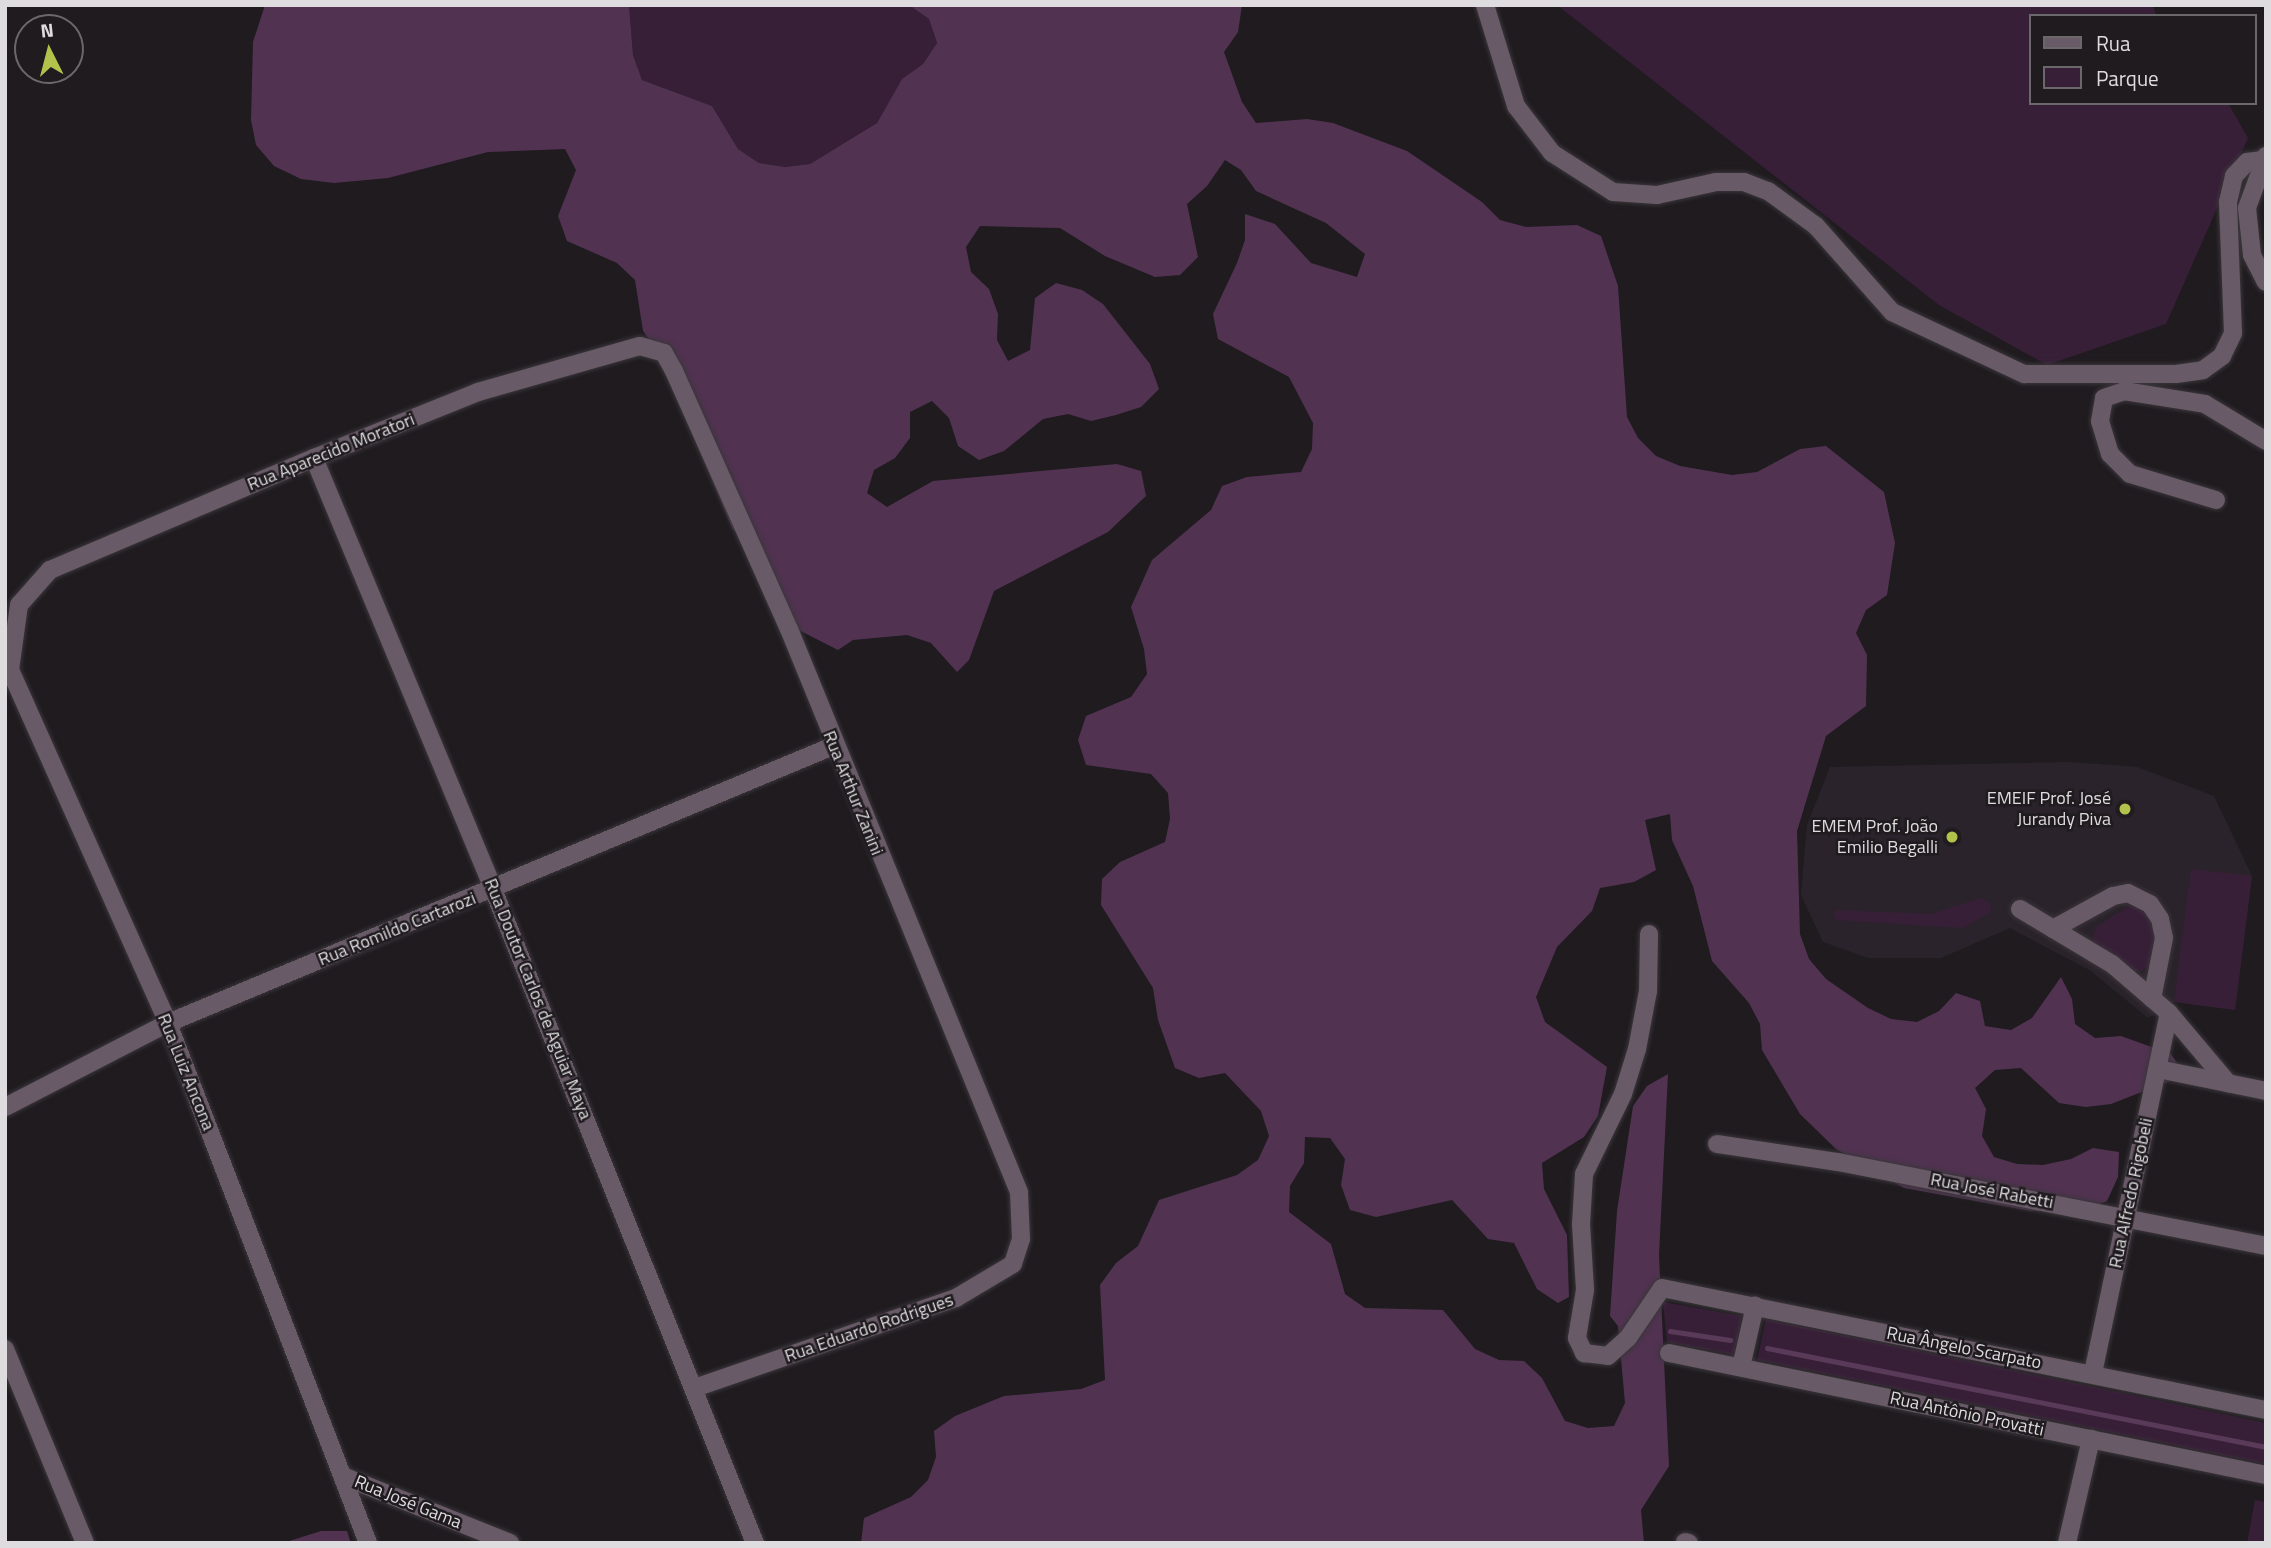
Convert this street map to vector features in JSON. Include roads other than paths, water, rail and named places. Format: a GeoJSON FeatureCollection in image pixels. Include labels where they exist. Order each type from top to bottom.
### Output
{"type":"FeatureCollection","features":[{"type":"Feature","properties":{"kind":"street"},"geometry":{"type":"LineString","coordinates":[[1485,5],[1516,106],[1552,153],[1613,192],[1657,195],[1716,182],[1744,182],[1768,191],[1816,226],[1892,312],[2024,374],[2176,374],[2203,370],[2222,356],[2233,333],[2228,202],[2234,176],[2247,162],[2264,158]]}},
{"type":"Feature","properties":{"kind":"street"},"geometry":{"type":"LineString","coordinates":[[2264,158],[2246,208],[2252,256],[2266,282]]}},
{"type":"Feature","properties":{"kind":"street","name":"Rua Aparecido Moratori"},"geometry":{"type":"LineString","coordinates":[[19,605],[50,570],[478,392],[640,346],[664,353]]}},
{"type":"Feature","properties":{"kind":"street","name":"Rua Arthur Zanini"},"geometry":{"type":"LineString","coordinates":[[664,353],[789,629],[833,746],[1019,1192],[1021,1239]]}},
{"type":"Feature","properties":{"kind":"street"},"geometry":{"type":"LineString","coordinates":[[2216,500],[2130,474],[2110,454],[2100,421],[2105,398],[2124,391],[2205,404],[2266,441]]}},
{"type":"Feature","properties":{"kind":"street","name":"Rua Doutor Carlos de Aguiar Maya"},"geometry":{"type":"LineString","coordinates":[[314,458],[494,889],[755,1543]]}},
{"type":"Feature","properties":{"kind":"street","name":"Rua Luiz Ancona"},"geometry":{"type":"LineString","coordinates":[[19,605],[10,670],[167,1023],[345,1477],[368,1543]]}},
{"type":"Feature","properties":{"kind":"street","name":"Rua Romildo Cartarozi"},"geometry":{"type":"LineString","coordinates":[[5,1107],[167,1023],[833,746]]}},
{"type":"Feature","properties":{"kind":"street"},"geometry":{"type":"LineString","coordinates":[[2053,929],[2113,896],[2127,893],[2150,904],[2161,919],[2164,938],[2152,999]]}},
{"type":"Feature","properties":{"kind":"street"},"geometry":{"type":"LineString","coordinates":[[2020,909],[2112,964],[2169,1013],[2228,1083]]}},
{"type":"Feature","properties":{"kind":"street","name":"Rua Ângelo Scarpato"},"geometry":{"type":"LineString","coordinates":[[1649,934],[1648,991],[1637,1049],[1623,1094],[1584,1174],[1581,1224],[1585,1290],[1577,1338],[1584,1353],[1608,1356],[1628,1338],[1662,1288],[2266,1410]]}},
{"type":"Feature","properties":{"kind":"street","name":"Rua Alfredo Rigobeli"},"geometry":{"type":"LineString","coordinates":[[2093,1373],[2169,1013]]}},
{"type":"Feature","properties":{"kind":"street"},"geometry":{"type":"LineString","coordinates":[[2158,1069],[2266,1091]]}},
{"type":"Feature","properties":{"kind":"street","name":"Rua José Rabetti"},"geometry":{"type":"LineString","coordinates":[[1717,1144],[2126,1217],[2266,1246]]}},
{"type":"Feature","properties":{"kind":"street","name":"Rua Eduardo Rodrigues"},"geometry":{"type":"LineString","coordinates":[[695,1388],[957,1298],[1013,1264],[1021,1239]]}},
{"type":"Feature","properties":{"kind":"street"},"geometry":{"type":"LineString","coordinates":[[1741,1367],[1755,1306]]}},
{"type":"Feature","properties":{"kind":"street"},"geometry":{"type":"LineString","coordinates":[[5,1349],[13,1394],[85,1543]]}},
{"type":"Feature","properties":{"kind":"street","name":"Rua Antônio Provatti"},"geometry":{"type":"LineString","coordinates":[[1669,1353],[2266,1475]]}},
{"type":"Feature","properties":{"kind":"street"},"geometry":{"type":"LineString","coordinates":[[2067,1543],[2091,1439]]}},
{"type":"Feature","properties":{"kind":"street","name":"Rua José Gama"},"geometry":{"type":"LineString","coordinates":[[345,1477],[510,1543]]}},
{"type":"Feature","properties":{"kind":"waterway"},"geometry":{"type":"LineString","coordinates":[[1670,1331],[1730,1340]]}},
{"type":"Feature","properties":{"kind":"waterway"},"geometry":{"type":"LineString","coordinates":[[1767,1348],[2266,1447]]}},
{"type":"Feature","properties":{"kind":"place","name":"EMEIF Prof. José Jurandy Piva"},"geometry":{"type":"Point","coordinates":[2125,809]}},
{"type":"Feature","properties":{"kind":"place","name":"EMEM Prof. João Emilio Begalli"},"geometry":{"type":"Point","coordinates":[1952,837]}}]}
